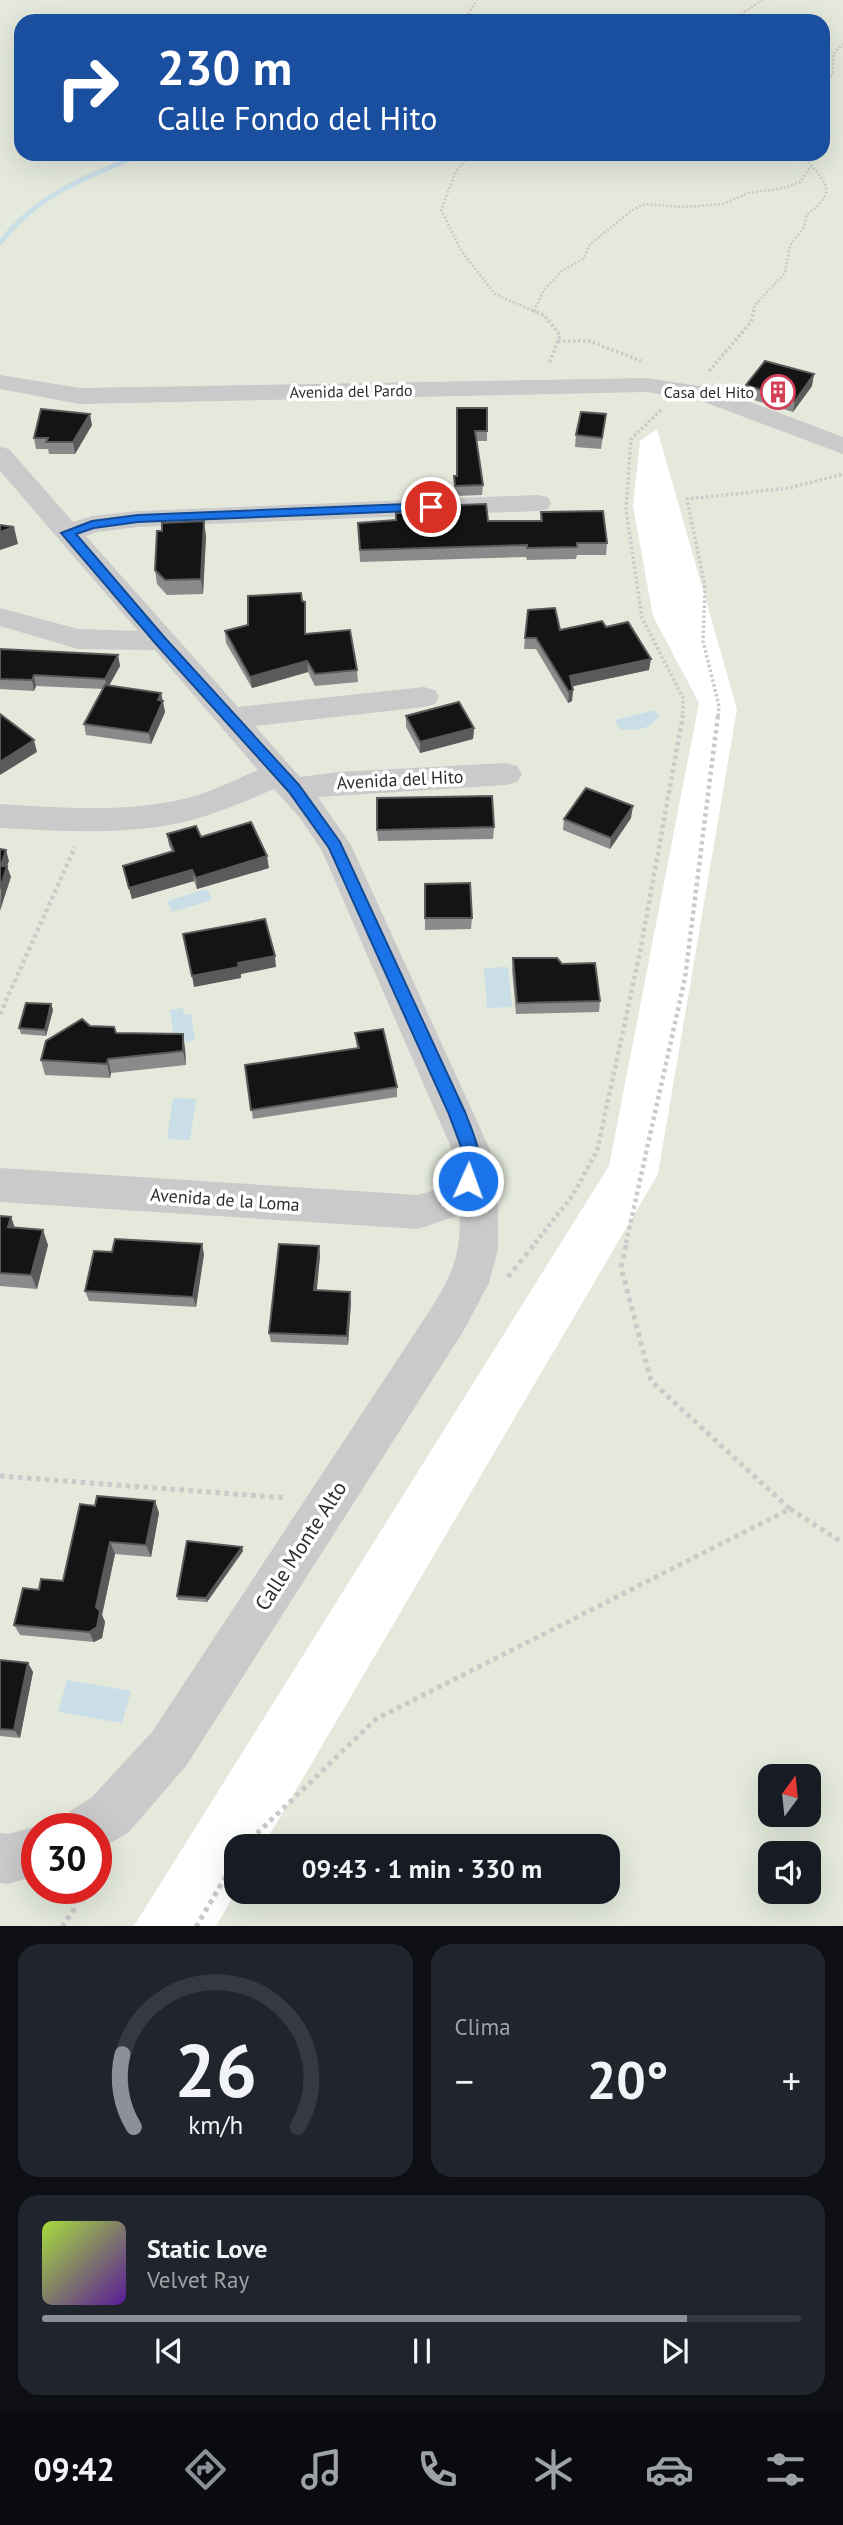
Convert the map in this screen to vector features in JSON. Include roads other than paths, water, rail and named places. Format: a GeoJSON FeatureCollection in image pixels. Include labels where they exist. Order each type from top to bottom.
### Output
{"type":"FeatureCollection","features":[{"type":"Feature","properties":{"kind":"street","name":"Avenida del Pardo"},"geometry":{"type":"LineString","coordinates":[[0,382],[51,393],[105,396],[541,385],[646,385],[694,392],[843,446]]}},
{"type":"Feature","properties":{"kind":"street"},"geometry":{"type":"LineString","coordinates":[[0,455],[160,641],[287,781],[335,845],[472,1152],[468,1181],[433,1208],[479,1240]]}},
{"type":"Feature","properties":{"kind":"street"},"geometry":{"type":"LineString","coordinates":[[68,533],[92,524],[138,519],[538,503]]}},
{"type":"Feature","properties":{"kind":"street"},"geometry":{"type":"LineString","coordinates":[[0,617],[78,639],[160,641]]}},
{"type":"Feature","properties":{"kind":"street"},"geometry":{"type":"LineString","coordinates":[[231,718],[424,696]]}},
{"type":"Feature","properties":{"kind":"street","name":"Avenida del Hito"},"geometry":{"type":"LineString","coordinates":[[0,816],[86,820],[143,818],[191,808],[287,781],[339,783],[506,775]]}},
{"type":"Feature","properties":{"kind":"street","name":"Calle Monte Alto"},"geometry":{"type":"LineString","coordinates":[[112,1813],[169,1749],[470,1280],[479,1240],[478,1192],[472,1152]]}},
{"type":"Feature","properties":{"kind":"street","name":"Avenida de la Loma"},"geometry":{"type":"LineString","coordinates":[[0,1185],[433,1208]]}},
{"type":"Feature","properties":{"kind":"street"},"geometry":{"type":"LineString","coordinates":[[0,1858],[21,1855]]}},
{"type":"Feature","properties":{"kind":"water"},"geometry":{"type":"Polygon","coordinates":[[[651,711],[660,715],[648,726],[639,729],[620,729],[615,720],[651,711]]]}},
{"type":"Feature","properties":{"kind":"water"},"geometry":{"type":"Polygon","coordinates":[[[207,889],[212,900],[172,912],[167,901],[207,889]]]}},
{"type":"Feature","properties":{"kind":"water"},"geometry":{"type":"Polygon","coordinates":[[[508,967],[512,1007],[487,1008],[484,968],[508,967]]]}},
{"type":"Feature","properties":{"kind":"water"},"geometry":{"type":"Polygon","coordinates":[[[183,1008],[184,1015],[191,1014],[195,1040],[175,1044],[170,1010],[183,1008]]]}},
{"type":"Feature","properties":{"kind":"water"},"geometry":{"type":"Polygon","coordinates":[[[173,1098],[196,1099],[190,1140],[167,1139],[173,1098]]]}},
{"type":"Feature","properties":{"kind":"water"},"geometry":{"type":"Polygon","coordinates":[[[67,1680],[131,1691],[122,1723],[58,1712],[67,1680]]]}},
{"type":"Feature","properties":{"kind":"waterway"},"geometry":{"type":"LineString","coordinates":[[0,243],[14,226],[47,199],[126,161]]}},
{"type":"Feature","properties":{"kind":"place","name":"Casa del Hito"},"geometry":{"type":"Point","coordinates":[778,392]}}]}
